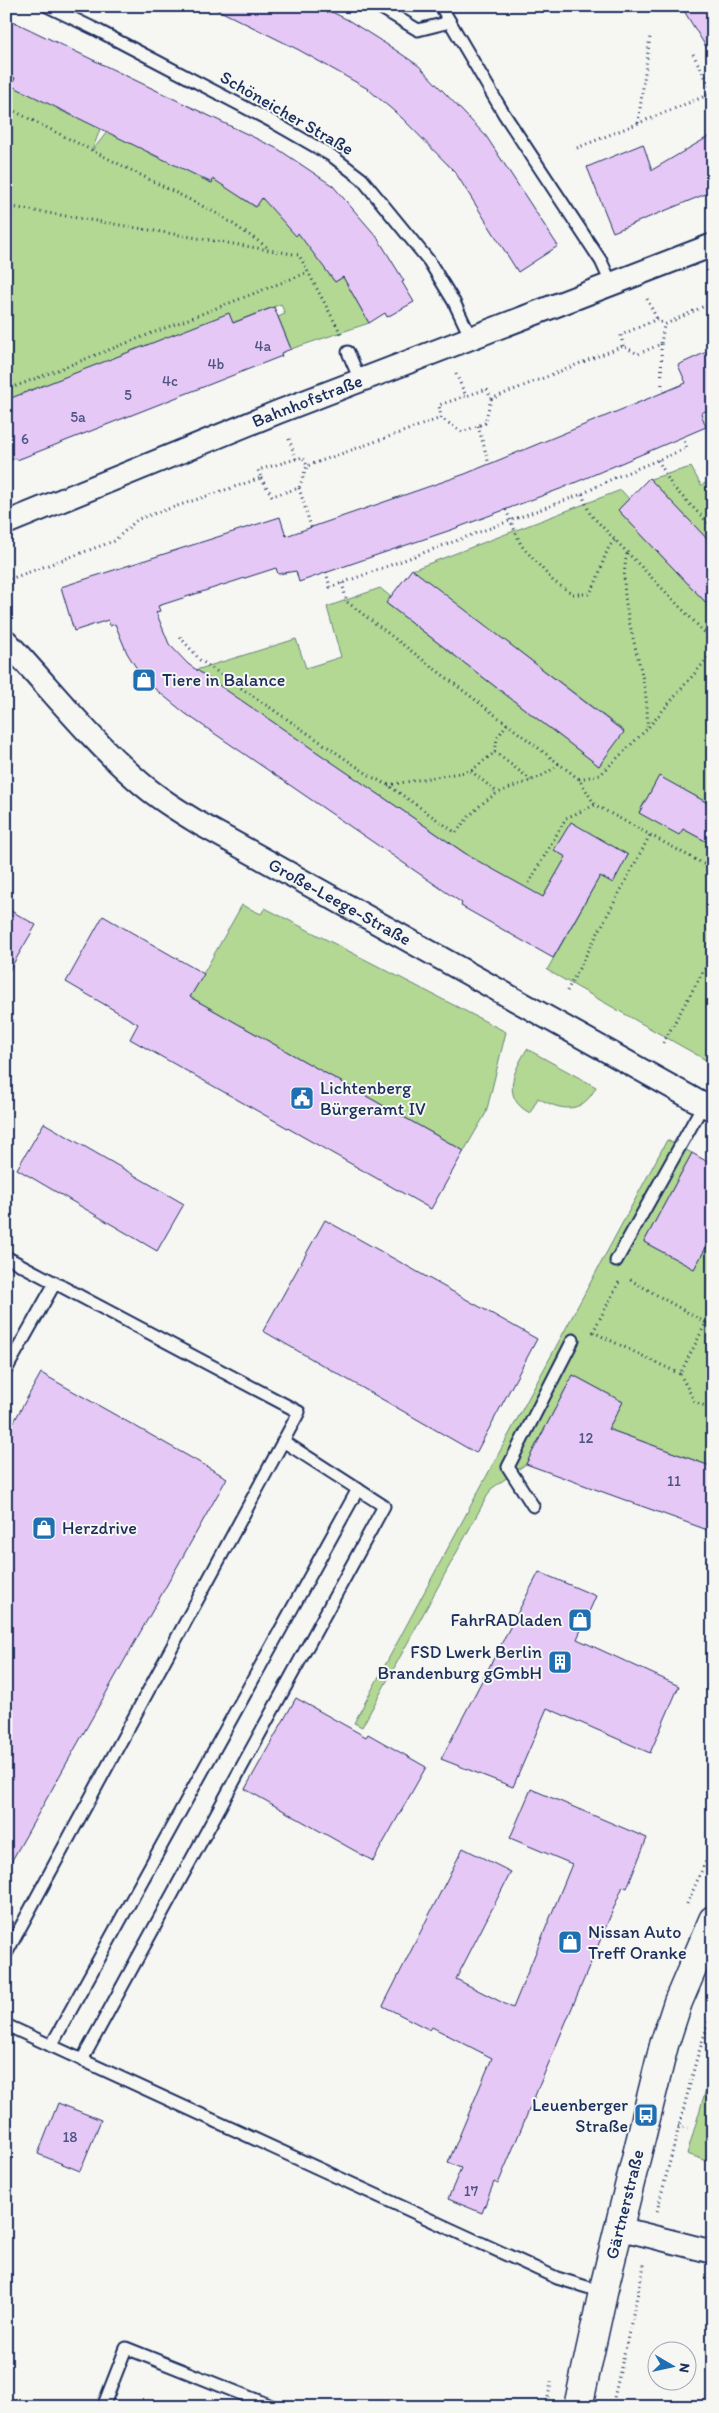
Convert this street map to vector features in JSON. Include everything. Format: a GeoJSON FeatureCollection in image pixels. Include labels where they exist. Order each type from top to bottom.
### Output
{"type":"FeatureCollection","features":[{"type":"Feature","properties":{"kind":"street","name":"Bahnhofstraße"},"geometry":{"type":"LineString","coordinates":[[6,523],[360,380],[713,245]]}},
{"type":"Feature","properties":{"kind":"street","name":"Große-Leege-Straße"},"geometry":{"type":"LineString","coordinates":[[6,641],[121,765],[170,805],[219,835],[708,1107]]}},
{"type":"Feature","properties":{"kind":"street","name":"Gärtnerstraße"},"geometry":{"type":"LineString","coordinates":[[578,2407],[618,2228],[664,2045],[678,2002],[713,1920]]}},
{"type":"Feature","properties":{"kind":"street"},"geometry":{"type":"LineString","coordinates":[[618,2228],[713,2252]]}},
{"type":"Feature","properties":{"kind":"lane","name":"Schöneicher Straße"},"geometry":{"type":"LineString","coordinates":[[46,6],[97,30],[271,121],[332,156],[362,180],[429,261],[454,302],[471,338]]}},
{"type":"Feature","properties":{"kind":"lane"},"geometry":{"type":"LineString","coordinates":[[378,6],[418,30],[450,22]]}},
{"type":"Feature","properties":{"kind":"lane"},"geometry":{"type":"LineString","coordinates":[[441,6],[504,114],[601,261],[612,285]]}},
{"type":"Feature","properties":{"kind":"lane"},"geometry":{"type":"LineString","coordinates":[[348,352],[360,380]]}},
{"type":"Feature","properties":{"kind":"lane"},"geometry":{"type":"LineString","coordinates":[[616,1261],[708,1107]]}},
{"type":"Feature","properties":{"kind":"lane"},"geometry":{"type":"LineString","coordinates":[[6,1257],[299,1412],[6,1954]]}},
{"type":"Feature","properties":{"kind":"lane"},"geometry":{"type":"LineString","coordinates":[[6,1370],[55,1283]]}},
{"type":"Feature","properties":{"kind":"lane"},"geometry":{"type":"LineString","coordinates":[[533,1506],[508,1467],[573,1340]]}},
{"type":"Feature","properties":{"kind":"lane"},"geometry":{"type":"LineString","coordinates":[[82,2060],[384,1506],[283,1441]]}},
{"type":"Feature","properties":{"kind":"lane"},"geometry":{"type":"LineString","coordinates":[[51,2046],[358,1489]]}},
{"type":"Feature","properties":{"kind":"lane"},"geometry":{"type":"LineString","coordinates":[[6,2025],[557,2278],[603,2292]]}},
{"type":"Feature","properties":{"kind":"lane"},"geometry":{"type":"LineString","coordinates":[[103,2407],[126,2348],[274,2407]]}},
{"type":"Feature","properties":{"kind":"path"},"geometry":{"type":"LineString","coordinates":[[638,123],[650,37]]}},
{"type":"Feature","properties":{"kind":"path"},"geometry":{"type":"LineString","coordinates":[[578,148],[713,93],[693,54]]}},
{"type":"Feature","properties":{"kind":"path"},"geometry":{"type":"LineString","coordinates":[[6,107],[218,214],[269,248]]}},
{"type":"Feature","properties":{"kind":"path"},"geometry":{"type":"LineString","coordinates":[[6,206],[269,248],[299,255],[334,318],[348,352]]}},
{"type":"Feature","properties":{"kind":"path"},"geometry":{"type":"LineString","coordinates":[[6,390],[309,272]]}},
{"type":"Feature","properties":{"kind":"path"},"geometry":{"type":"LineString","coordinates":[[647,299],[657,319],[664,325]]}},
{"type":"Feature","properties":{"kind":"path"},"geometry":{"type":"LineString","coordinates":[[664,325],[713,302]]}},
{"type":"Feature","properties":{"kind":"path"},"geometry":{"type":"LineString","coordinates":[[623,346],[621,335],[657,319]]}},
{"type":"Feature","properties":{"kind":"path"},"geometry":{"type":"LineString","coordinates":[[662,392],[660,344],[664,325]]}},
{"type":"Feature","properties":{"kind":"path"},"geometry":{"type":"LineString","coordinates":[[491,399],[623,346],[638,354],[660,344]]}},
{"type":"Feature","properties":{"kind":"path"},"geometry":{"type":"LineString","coordinates":[[456,374],[466,396]]}},
{"type":"Feature","properties":{"kind":"path"},"geometry":{"type":"LineString","coordinates":[[487,389],[491,399],[485,423],[478,426],[462,432],[441,418],[439,405],[487,389]]}},
{"type":"Feature","properties":{"kind":"path"},"geometry":{"type":"LineString","coordinates":[[307,466],[441,418]]}},
{"type":"Feature","properties":{"kind":"path"},"geometry":{"type":"LineString","coordinates":[[478,426],[490,464]]}},
{"type":"Feature","properties":{"kind":"path"},"geometry":{"type":"LineString","coordinates":[[326,572],[330,587],[342,584],[511,522],[582,494],[688,448],[683,438]]}},
{"type":"Feature","properties":{"kind":"path"},"geometry":{"type":"LineString","coordinates":[[289,439],[296,459]]}},
{"type":"Feature","properties":{"kind":"path"},"geometry":{"type":"LineString","coordinates":[[299,488],[272,496],[258,470],[303,457],[307,466],[299,488],[311,528]]}},
{"type":"Feature","properties":{"kind":"path"},"geometry":{"type":"LineString","coordinates":[[658,460],[672,486],[713,528]]}},
{"type":"Feature","properties":{"kind":"path"},"geometry":{"type":"LineString","coordinates":[[10,579],[114,541],[138,519],[261,478]]}},
{"type":"Feature","properties":{"kind":"path"},"geometry":{"type":"LineString","coordinates":[[582,494],[590,514],[713,641]]}},
{"type":"Feature","properties":{"kind":"path"},"geometry":{"type":"LineString","coordinates":[[506,510],[521,546],[553,581],[573,594],[588,594],[597,583],[608,546],[615,540]]}},
{"type":"Feature","properties":{"kind":"path"},"geometry":{"type":"LineString","coordinates":[[627,553],[625,597],[648,708],[647,729]]}},
{"type":"Feature","properties":{"kind":"path"},"geometry":{"type":"LineString","coordinates":[[342,584],[347,602],[579,779],[595,805],[713,869]]}},
{"type":"Feature","properties":{"kind":"path"},"geometry":{"type":"LineString","coordinates":[[180,637],[200,660],[372,778],[388,785],[456,832],[471,813],[498,793],[550,772],[559,763]]}},
{"type":"Feature","properties":{"kind":"path"},"geometry":{"type":"LineString","coordinates":[[579,779],[600,775],[647,729],[713,652]]}},
{"type":"Feature","properties":{"kind":"path"},"geometry":{"type":"LineString","coordinates":[[388,785],[471,771],[495,752],[497,738],[507,724]]}},
{"type":"Feature","properties":{"kind":"path"},"geometry":{"type":"LineString","coordinates":[[495,752],[532,780]]}},
{"type":"Feature","properties":{"kind":"path"},"geometry":{"type":"LineString","coordinates":[[471,771],[498,793]]}},
{"type":"Feature","properties":{"kind":"path"},"geometry":{"type":"LineString","coordinates":[[529,883],[566,818],[595,805]]}},
{"type":"Feature","properties":{"kind":"path"},"geometry":{"type":"LineString","coordinates":[[567,991],[650,835]]}},
{"type":"Feature","properties":{"kind":"path"},"geometry":{"type":"LineString","coordinates":[[662,1043],[713,954]]}},
{"type":"Feature","properties":{"kind":"path"},"geometry":{"type":"LineString","coordinates":[[573,1340],[593,1332],[623,1275],[706,1323]]}},
{"type":"Feature","properties":{"kind":"path"},"geometry":{"type":"LineString","coordinates":[[680,1374],[706,1323],[713,1318]]}},
{"type":"Feature","properties":{"kind":"path"},"geometry":{"type":"LineString","coordinates":[[593,1332],[680,1374],[695,1402],[713,1409]]}},
{"type":"Feature","properties":{"kind":"path"},"geometry":{"type":"LineString","coordinates":[[612,2407],[651,2236],[679,2126],[713,2009]]}},
{"type":"Feature","properties":{"kind":"path"},"geometry":{"type":"LineString","coordinates":[[674,2125],[688,2128]]}},
{"type":"Feature","properties":{"kind":"green space"},"geometry":{"type":"Polygon","coordinates":[[[6,73],[15,78],[12,86],[60,100],[57,109],[72,116],[76,107],[103,121],[92,151],[107,132],[151,144],[147,152],[161,159],[165,151],[196,176],[211,183],[215,175],[246,190],[242,198],[255,207],[261,198],[291,218],[332,265],[326,270],[335,282],[343,277],[369,323],[291,349],[278,317],[285,314],[281,304],[142,358],[138,348],[6,406],[6,73]]]}},
{"type":"Feature","properties":{"kind":"green space"},"geometry":{"type":"Polygon","coordinates":[[[691,467],[701,485],[713,480],[713,545],[650,479],[691,467]]]}},
{"type":"Feature","properties":{"kind":"green space"},"geometry":{"type":"Polygon","coordinates":[[[621,490],[629,499],[618,510],[713,610],[713,794],[708,803],[659,777],[639,812],[679,834],[683,829],[713,845],[713,1064],[547,970],[600,876],[613,882],[628,855],[571,823],[554,850],[566,857],[540,902],[520,885],[484,866],[196,670],[296,639],[306,668],[341,657],[327,607],[380,588],[391,597],[387,604],[599,766],[624,731],[412,570],[621,490]]]}},
{"type":"Feature","properties":{"kind":"green space"},"geometry":{"type":"Polygon","coordinates":[[[242,905],[261,914],[265,908],[506,1032],[486,1113],[464,1151],[190,997],[242,905]]]}},
{"type":"Feature","properties":{"kind":"green space"},"geometry":{"type":"Polygon","coordinates":[[[527,1049],[596,1087],[590,1096],[578,1106],[563,1108],[538,1098],[530,1113],[515,1100],[512,1084],[517,1067],[527,1049]]]}},
{"type":"Feature","properties":{"kind":"green space"},"geometry":{"type":"Polygon","coordinates":[[[667,1140],[692,1153],[644,1242],[694,1269],[713,1235],[713,1467],[608,1429],[623,1402],[573,1375],[526,1464],[491,1489],[362,1727],[354,1723],[667,1140]]]}},
{"type":"Feature","properties":{"kind":"green space"},"geometry":{"type":"Polygon","coordinates":[[[713,2065],[713,2163],[687,2154],[713,2065]]]}},
{"type":"Feature","properties":{"kind":"building"},"geometry":{"type":"Polygon","coordinates":[[[210,6],[320,6],[348,20],[419,66],[486,136],[558,246],[518,272],[455,172],[402,118],[368,89],[299,50],[210,6]]]}},
{"type":"Feature","properties":{"kind":"building"},"geometry":{"type":"Polygon","coordinates":[[[681,6],[713,6],[713,58],[681,6]]]}},
{"type":"Feature","properties":{"kind":"building"},"geometry":{"type":"Polygon","coordinates":[[[6,18],[278,149],[333,186],[377,237],[404,281],[402,282],[414,302],[387,317],[385,313],[369,323],[343,277],[335,282],[298,233],[296,236],[262,198],[256,207],[213,179],[212,183],[12,86],[15,78],[6,73],[6,18]]]}},
{"type":"Feature","properties":{"kind":"building"},"geometry":{"type":"Polygon","coordinates":[[[713,134],[713,191],[613,232],[587,167],[643,144],[652,170],[713,134]]]}},
{"type":"Feature","properties":{"kind":"building"},"geometry":{"type":"Polygon","coordinates":[[[274,307],[291,349],[281,353],[282,356],[17,460],[16,458],[6,462],[6,400],[229,313],[233,323],[274,307]]]}},
{"type":"Feature","properties":{"kind":"building"},"geometry":{"type":"Polygon","coordinates":[[[713,349],[713,408],[701,413],[706,427],[560,489],[451,530],[299,582],[296,571],[278,574],[276,568],[158,606],[160,611],[156,612],[169,644],[188,664],[469,856],[543,897],[566,857],[554,850],[571,822],[628,855],[613,883],[600,876],[553,958],[461,906],[462,903],[186,714],[144,680],[127,653],[115,624],[110,626],[108,620],[74,631],[61,587],[280,517],[286,536],[465,474],[686,383],[678,365],[713,349]]]}},
{"type":"Feature","properties":{"kind":"building"},"geometry":{"type":"Polygon","coordinates":[[[649,478],[713,545],[713,610],[618,510],[649,478]]]}},
{"type":"Feature","properties":{"kind":"building"},"geometry":{"type":"Polygon","coordinates":[[[412,569],[624,732],[599,766],[386,603],[412,569]]]}},
{"type":"Feature","properties":{"kind":"building"},"geometry":{"type":"Polygon","coordinates":[[[659,776],[713,806],[713,845],[683,829],[679,835],[639,813],[659,776]]]}},
{"type":"Feature","properties":{"kind":"building"},"geometry":{"type":"Polygon","coordinates":[[[6,908],[36,925],[6,976],[6,908]]]}},
{"type":"Feature","properties":{"kind":"building","name":"Lichtenberg Bürgeramt IV"},"geometry":{"type":"Polygon","coordinates":[[[103,916],[204,974],[190,997],[464,1151],[431,1209],[130,1039],[138,1024],[66,982],[103,916]]]}},
{"type":"Feature","properties":{"kind":"building"},"geometry":{"type":"Polygon","coordinates":[[[44,1123],[184,1204],[157,1251],[17,1169],[44,1123]]]}},
{"type":"Feature","properties":{"kind":"building"},"geometry":{"type":"Polygon","coordinates":[[[692,1153],[713,1165],[713,1235],[694,1269],[644,1242],[692,1153]]]}},
{"type":"Feature","properties":{"kind":"building"},"geometry":{"type":"Polygon","coordinates":[[[325,1220],[537,1339],[476,1453],[263,1331],[325,1220]]]}},
{"type":"Feature","properties":{"kind":"building"},"geometry":{"type":"Polygon","coordinates":[[[41,1373],[227,1478],[6,1871],[6,1436],[41,1373]]]}},
{"type":"Feature","properties":{"kind":"building"},"geometry":{"type":"Polygon","coordinates":[[[573,1375],[623,1402],[608,1429],[713,1467],[713,1532],[526,1464],[573,1375]]]}},
{"type":"Feature","properties":{"kind":"building","name":"FSD Lwerk Berlin Brandenburg gGmbH"},"geometry":{"type":"Polygon","coordinates":[[[539,1572],[596,1596],[577,1639],[679,1686],[650,1753],[547,1708],[513,1787],[441,1759],[539,1572]]]}},
{"type":"Feature","properties":{"kind":"building"},"geometry":{"type":"Polygon","coordinates":[[[296,1698],[366,1737],[368,1734],[426,1767],[373,1861],[245,1789],[296,1698]]]}},
{"type":"Feature","properties":{"kind":"building","name":"Nissan Auto Treff Oranke"},"geometry":{"type":"Polygon","coordinates":[[[531,1789],[647,1838],[627,1888],[623,1886],[498,2184],[494,2182],[482,2213],[448,2199],[461,2168],[448,2163],[492,2058],[432,2027],[430,2030],[383,2006],[463,1848],[511,1872],[456,1979],[513,2008],[572,1864],[510,1838],[531,1789]]]}},
{"type":"Feature","properties":{"kind":"building"},"geometry":{"type":"Polygon","coordinates":[[[58,2103],[101,2120],[80,2171],[38,2154],[58,2103]]]}},
{"type":"Feature","properties":{"kind":"place","name":"Tiere in Balance"},"geometry":{"type":"Point","coordinates":[144,680]}},
{"type":"Feature","properties":{"kind":"place","name":"Lichtenberg Bürgeramt IV"},"geometry":{"type":"Point","coordinates":[302,1098]}},
{"type":"Feature","properties":{"kind":"place","name":"Herzdrive"},"geometry":{"type":"Point","coordinates":[44,1528]}},
{"type":"Feature","properties":{"kind":"place","name":"FahrRADladen"},"geometry":{"type":"Point","coordinates":[580,1620]}},
{"type":"Feature","properties":{"kind":"place","name":"FSD Lwerk Berlin Brandenburg gGmbH"},"geometry":{"type":"Point","coordinates":[560,1662]}},
{"type":"Feature","properties":{"kind":"place","name":"Nissan Auto Treff Oranke"},"geometry":{"type":"Point","coordinates":[570,1942]}},
{"type":"Feature","properties":{"kind":"place","name":"Leuenberger Straße"},"geometry":{"type":"Point","coordinates":[646,2115]}}]}
